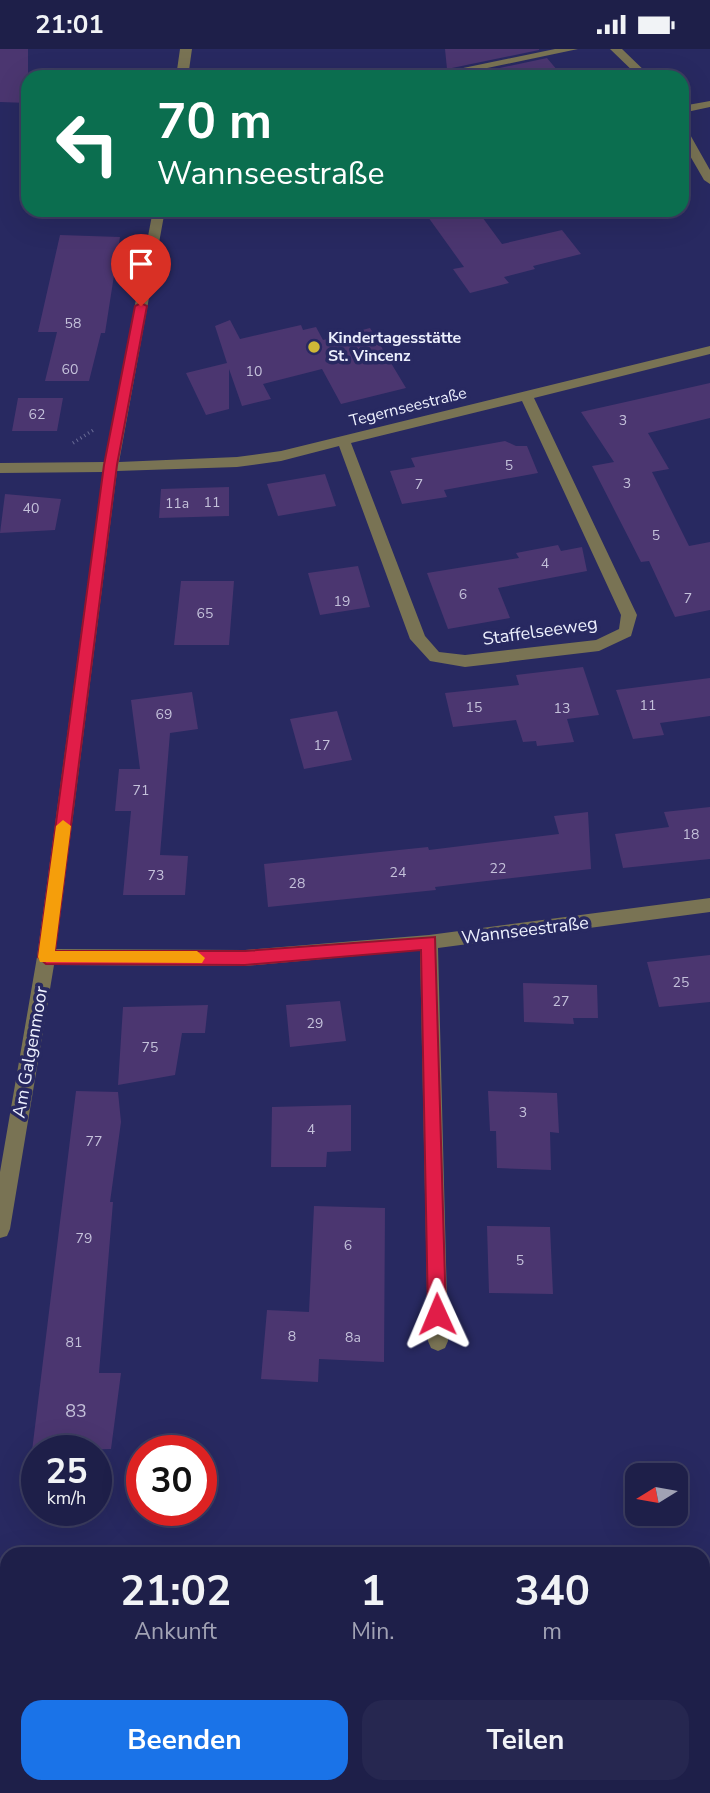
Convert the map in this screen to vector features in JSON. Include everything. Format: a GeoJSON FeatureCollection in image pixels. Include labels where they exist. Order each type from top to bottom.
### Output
{"type":"FeatureCollection","features":[{"type":"Feature","properties":{"kind":"street"},"geometry":{"type":"LineString","coordinates":[[183,70],[186,49]]}},
{"type":"Feature","properties":{"kind":"street"},"geometry":{"type":"LineString","coordinates":[[462,70],[572,49]]}},
{"type":"Feature","properties":{"kind":"street"},"geometry":{"type":"LineString","coordinates":[[616,49],[638,70]]}},
{"type":"Feature","properties":{"kind":"street"},"geometry":{"type":"LineString","coordinates":[[689,108],[710,104]]}},
{"type":"Feature","properties":{"kind":"street"},"geometry":{"type":"LineString","coordinates":[[689,143],[710,180]]}},
{"type":"Feature","properties":{"kind":"street","name":"Am Galgenmoor"},"geometry":{"type":"LineString","coordinates":[[0,1229],[46,957],[111,465],[158,217]]}},
{"type":"Feature","properties":{"kind":"street","name":"Tegernseestraße"},"geometry":{"type":"LineString","coordinates":[[0,468],[237,462],[281,456],[710,350]]}},
{"type":"Feature","properties":{"kind":"street","name":"Staffelseeweg"},"geometry":{"type":"LineString","coordinates":[[344,442],[418,639],[436,657],[465,661],[599,645],[626,632],[629,615],[526,395]]}},
{"type":"Feature","properties":{"kind":"street","name":"Wannseestraße"},"geometry":{"type":"LineString","coordinates":[[46,957],[245,958],[429,942],[710,905]]}},
{"type":"Feature","properties":{"kind":"street"},"geometry":{"type":"LineString","coordinates":[[429,942],[438,1341]]}},
{"type":"Feature","properties":{"kind":"building"},"geometry":{"type":"Polygon","coordinates":[[[0,49],[28,49],[28,70],[21,70],[21,103],[0,102],[0,49]]]}},
{"type":"Feature","properties":{"kind":"building"},"geometry":{"type":"Polygon","coordinates":[[[445,49],[539,49],[539,50],[447,69],[445,49]]]}},
{"type":"Feature","properties":{"kind":"building"},"geometry":{"type":"Polygon","coordinates":[[[547,58],[557,70],[490,70],[547,58]]]}},
{"type":"Feature","properties":{"kind":"building"},"geometry":{"type":"Polygon","coordinates":[[[428,217],[482,217],[502,244],[562,230],[581,254],[533,266],[535,269],[504,277],[509,283],[470,293],[453,269],[464,267],[428,217]]]}},
{"type":"Feature","properties":{"kind":"building"},"geometry":{"type":"Polygon","coordinates":[[[60,235],[120,237],[105,333],[101,333],[89,381],[45,381],[57,332],[38,332],[60,235]]]}},
{"type":"Feature","properties":{"kind":"building"},"geometry":{"type":"Polygon","coordinates":[[[230,320],[240,339],[301,325],[303,330],[316,327],[323,340],[370,328],[406,388],[341,404],[322,369],[263,384],[271,399],[242,406],[229,369],[229,409],[206,415],[186,373],[227,363],[215,326],[230,320]]]}},
{"type":"Feature","properties":{"kind":"building"},"geometry":{"type":"Polygon","coordinates":[[[710,383],[710,418],[648,433],[669,469],[652,472],[689,546],[710,542],[710,610],[675,617],[649,561],[641,562],[592,466],[614,462],[581,412],[710,383]]]}},
{"type":"Feature","properties":{"kind":"building"},"geometry":{"type":"Polygon","coordinates":[[[18,398],[63,398],[57,431],[12,431],[18,398]]]}},
{"type":"Feature","properties":{"kind":"building"},"geometry":{"type":"Polygon","coordinates":[[[505,441],[516,446],[527,446],[538,473],[444,490],[447,497],[402,504],[390,471],[415,467],[411,458],[505,441]]]}},
{"type":"Feature","properties":{"kind":"building"},"geometry":{"type":"Polygon","coordinates":[[[325,474],[336,506],[278,516],[267,484],[325,474]]]}},
{"type":"Feature","properties":{"kind":"building"},"geometry":{"type":"Polygon","coordinates":[[[229,487],[229,516],[159,518],[161,489],[229,487]]]}},
{"type":"Feature","properties":{"kind":"building"},"geometry":{"type":"Polygon","coordinates":[[[5,494],[61,499],[55,530],[0,533],[5,494]]]}},
{"type":"Feature","properties":{"kind":"building"},"geometry":{"type":"Polygon","coordinates":[[[558,545],[561,551],[582,547],[587,571],[498,588],[510,618],[448,629],[427,573],[519,558],[516,553],[558,545]]]}},
{"type":"Feature","properties":{"kind":"building"},"geometry":{"type":"Polygon","coordinates":[[[358,566],[370,607],[320,615],[308,573],[358,566]]]}},
{"type":"Feature","properties":{"kind":"building"},"geometry":{"type":"Polygon","coordinates":[[[181,581],[234,581],[229,645],[174,645],[181,581]]]}},
{"type":"Feature","properties":{"kind":"building"},"geometry":{"type":"Polygon","coordinates":[[[583,667],[599,715],[567,719],[574,742],[537,746],[536,741],[523,742],[516,720],[453,727],[445,693],[519,685],[516,675],[583,667]]]}},
{"type":"Feature","properties":{"kind":"building"},"geometry":{"type":"Polygon","coordinates":[[[710,678],[710,716],[660,723],[664,735],[633,739],[616,690],[710,678]]]}},
{"type":"Feature","properties":{"kind":"building"},"geometry":{"type":"Polygon","coordinates":[[[192,692],[198,729],[170,733],[160,855],[188,856],[185,895],[123,895],[131,811],[115,811],[119,769],[140,769],[131,700],[192,692]]]}},
{"type":"Feature","properties":{"kind":"building"},"geometry":{"type":"Polygon","coordinates":[[[337,711],[352,760],[304,769],[290,719],[337,711]]]}},
{"type":"Feature","properties":{"kind":"building"},"geometry":{"type":"Polygon","coordinates":[[[710,807],[710,859],[623,868],[615,834],[669,827],[664,812],[710,807]]]}},
{"type":"Feature","properties":{"kind":"building"},"geometry":{"type":"Polygon","coordinates":[[[588,812],[591,869],[435,887],[436,890],[268,907],[264,864],[428,847],[429,850],[559,834],[554,816],[588,812]]]}},
{"type":"Feature","properties":{"kind":"building"},"geometry":{"type":"Polygon","coordinates":[[[710,955],[710,1002],[659,1007],[647,962],[710,955]]]}},
{"type":"Feature","properties":{"kind":"building"},"geometry":{"type":"Polygon","coordinates":[[[523,983],[597,985],[598,1018],[573,1018],[574,1024],[524,1022],[523,983]]]}},
{"type":"Feature","properties":{"kind":"building"},"geometry":{"type":"Polygon","coordinates":[[[340,1001],[346,1041],[290,1047],[286,1005],[340,1001]]]}},
{"type":"Feature","properties":{"kind":"building"},"geometry":{"type":"Polygon","coordinates":[[[208,1005],[205,1033],[182,1033],[175,1075],[118,1085],[123,1007],[208,1005]]]}},
{"type":"Feature","properties":{"kind":"building"},"geometry":{"type":"Polygon","coordinates":[[[76,1091],[118,1092],[121,1122],[110,1202],[113,1202],[99,1373],[121,1373],[112,1441],[112,1435],[34,1435],[76,1091]]]}},
{"type":"Feature","properties":{"kind":"building"},"geometry":{"type":"Polygon","coordinates":[[[488,1091],[557,1093],[559,1133],[550,1132],[551,1170],[497,1168],[496,1131],[490,1131],[488,1091]]]}},
{"type":"Feature","properties":{"kind":"building"},"geometry":{"type":"Polygon","coordinates":[[[351,1105],[351,1151],[327,1152],[326,1167],[271,1167],[272,1107],[351,1105]]]}},
{"type":"Feature","properties":{"kind":"building"},"geometry":{"type":"Polygon","coordinates":[[[314,1206],[385,1208],[384,1362],[319,1359],[318,1382],[261,1379],[267,1310],[309,1312],[314,1206]]]}},
{"type":"Feature","properties":{"kind":"building"},"geometry":{"type":"Polygon","coordinates":[[[487,1226],[550,1227],[553,1294],[489,1293],[487,1226]]]}},
{"type":"Feature","properties":{"kind":"slow traffic"},"geometry":{"type":"LineString","coordinates":[[63,826],[46,957],[197,958]]}},
{"type":"Feature","properties":{"kind":"place","name":"Kindertagesstätte St. Vincenz"},"geometry":{"type":"Point","coordinates":[314,347]}},
{"type":"Feature","properties":{"kind":"route"},"geometry":{"type":"LineString","coordinates":[[141,306],[111,465],[46,957],[245,958],[429,942],[437,1314]]}}]}
